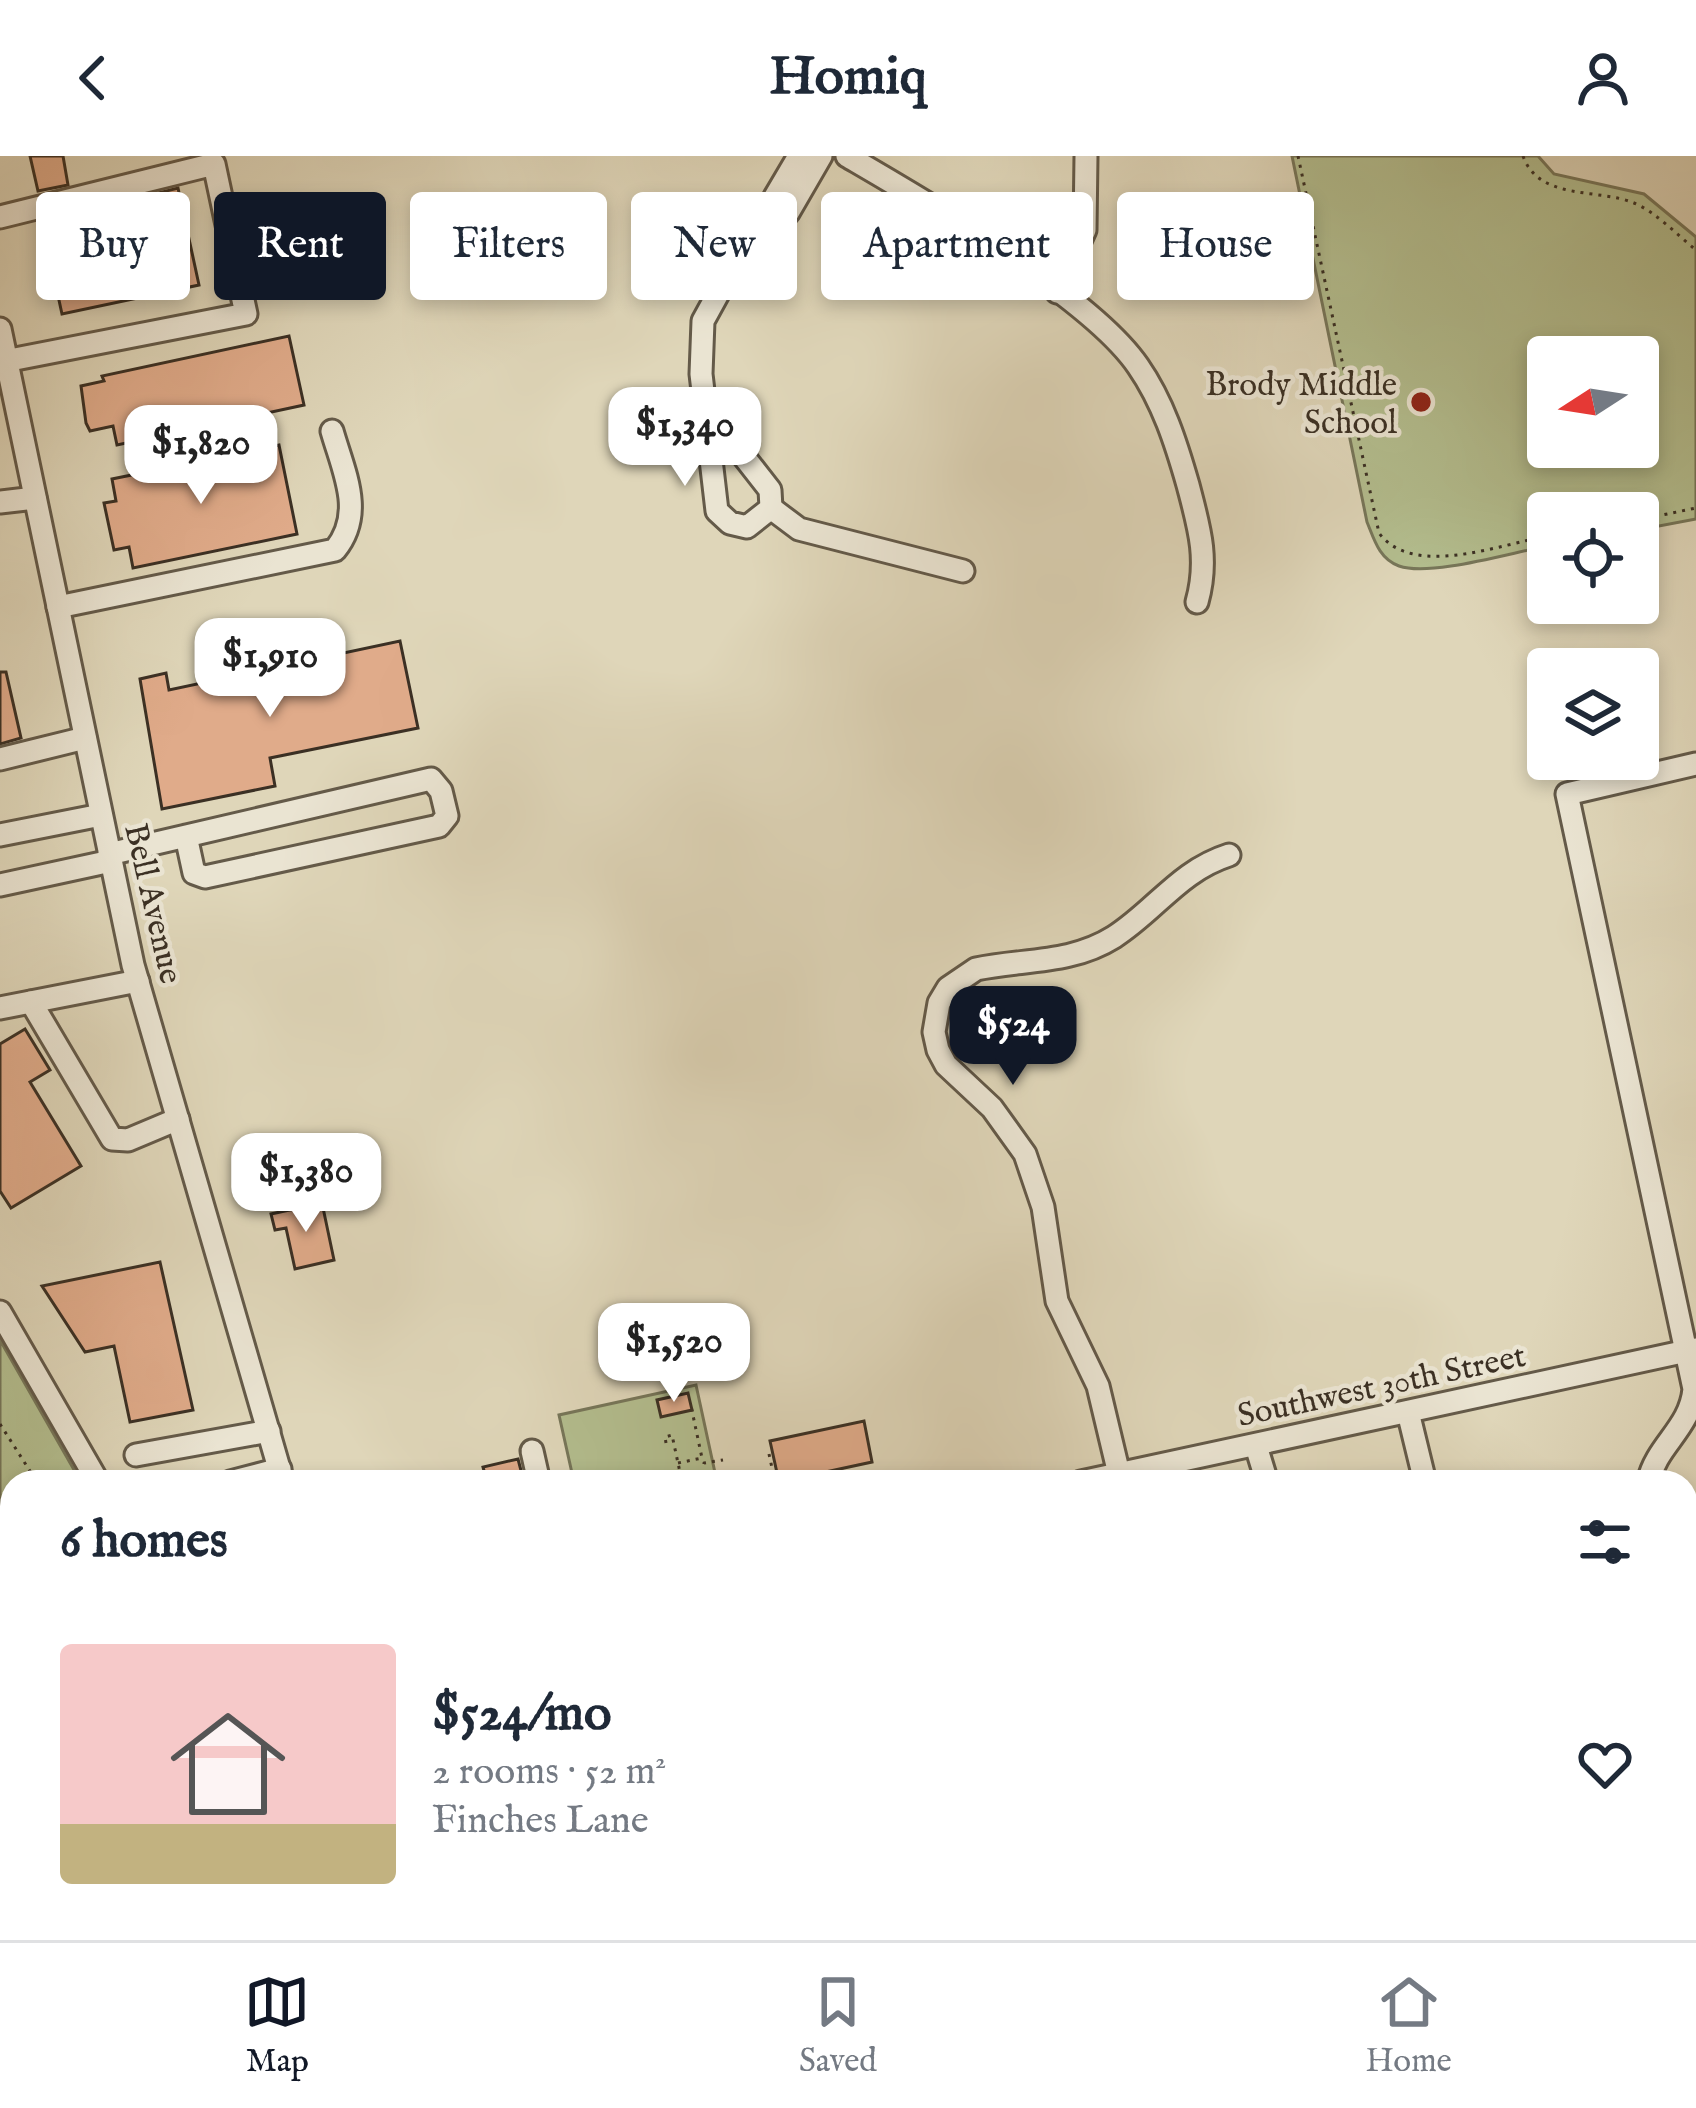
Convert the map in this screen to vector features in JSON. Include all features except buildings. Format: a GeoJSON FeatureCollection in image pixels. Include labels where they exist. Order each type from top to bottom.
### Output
{"type":"FeatureCollection","features":[{"type":"Feature","properties":{"kind":"street"},"geometry":{"type":"LineString","coordinates":[[778,192],[800,156]]}},
{"type":"Feature","properties":{"kind":"street"},"geometry":{"type":"LineString","coordinates":[[797,197],[821,156]]}},
{"type":"Feature","properties":{"kind":"street"},"geometry":{"type":"LineString","coordinates":[[847,156],[903,192]]}},
{"type":"Feature","properties":{"kind":"street"},"geometry":{"type":"LineString","coordinates":[[1086,156],[1086,192]]}},
{"type":"Feature","properties":{"kind":"street"},"geometry":{"type":"LineString","coordinates":[[0,217],[214,164],[246,314],[4,363]]}},
{"type":"Feature","properties":{"kind":"street"},"geometry":{"type":"LineString","coordinates":[[711,300],[703,321],[701,374],[717,511],[730,524],[747,527],[770,508]]}},
{"type":"Feature","properties":{"kind":"street"},"geometry":{"type":"LineString","coordinates":[[1068,300],[1123,346],[1166,416],[1204,544],[1204,574],[1196,602]]}},
{"type":"Feature","properties":{"kind":"street","name":"Bell Avenue"},"geometry":{"type":"LineString","coordinates":[[0,329],[137,981],[280,1470]]}},
{"type":"Feature","properties":{"kind":"street"},"geometry":{"type":"LineString","coordinates":[[709,412],[770,490],[770,508]]}},
{"type":"Feature","properties":{"kind":"street"},"geometry":{"type":"LineString","coordinates":[[58,607],[335,550],[351,530],[353,506],[332,431]]}},
{"type":"Feature","properties":{"kind":"street"},"geometry":{"type":"LineString","coordinates":[[0,502],[35,498]]}},
{"type":"Feature","properties":{"kind":"street"},"geometry":{"type":"LineString","coordinates":[[770,508],[799,529],[963,571]]}},
{"type":"Feature","properties":{"kind":"street"},"geometry":{"type":"LineString","coordinates":[[0,759],[85,738]]}},
{"type":"Feature","properties":{"kind":"street"},"geometry":{"type":"LineString","coordinates":[[1652,1470],[1657,1456],[1691,1412],[1691,1350],[1567,794],[1696,764]]}},
{"type":"Feature","properties":{"kind":"street"},"geometry":{"type":"LineString","coordinates":[[0,885],[186,836],[431,779],[441,791],[447,816],[439,826],[205,877],[194,873],[186,836]]}},
{"type":"Feature","properties":{"kind":"street"},"geometry":{"type":"LineString","coordinates":[[0,835],[101,814]]}},
{"type":"Feature","properties":{"kind":"street"},"geometry":{"type":"LineString","coordinates":[[1118,1470],[1098,1386],[1058,1301],[1037,1182],[1010,1130],[946,1065],[934,1033],[935,1017],[960,977],[976,969],[1090,950],[1136,920],[1187,873],[1229,855]]}},
{"type":"Feature","properties":{"kind":"street"},"geometry":{"type":"LineString","coordinates":[[0,1008],[137,981]]}},
{"type":"Feature","properties":{"kind":"street"},"geometry":{"type":"LineString","coordinates":[[31,1002],[112,1138],[128,1140],[178,1119]]}},
{"type":"Feature","properties":{"kind":"street"},"geometry":{"type":"LineString","coordinates":[[0,1312],[91,1470]]}},
{"type":"Feature","properties":{"kind":"street","name":"Southwest 30th Street"},"geometry":{"type":"LineString","coordinates":[[1139,1470],[1691,1350]]}},
{"type":"Feature","properties":{"kind":"street"},"geometry":{"type":"LineString","coordinates":[[1408,1412],[1422,1470]]}},
{"type":"Feature","properties":{"kind":"street"},"geometry":{"type":"LineString","coordinates":[[136,1455],[269,1431]]}},
{"type":"Feature","properties":{"kind":"street"},"geometry":{"type":"LineString","coordinates":[[1256,1446],[1263,1470]]}},
{"type":"Feature","properties":{"kind":"street"},"geometry":{"type":"LineString","coordinates":[[532,1450],[536,1470]]}},
{"type":"Feature","properties":{"kind":"path"},"geometry":{"type":"LineString","coordinates":[[1298,156],[1379,532],[1397,551],[1425,556],[1527,539]]}},
{"type":"Feature","properties":{"kind":"path"},"geometry":{"type":"LineString","coordinates":[[1523,156],[1537,177],[1552,186],[1631,202],[1696,250]]}},
{"type":"Feature","properties":{"kind":"path"},"geometry":{"type":"LineString","coordinates":[[1659,516],[1696,508]]}},
{"type":"Feature","properties":{"kind":"path"},"geometry":{"type":"LineString","coordinates":[[691,1406],[702,1470]]}},
{"type":"Feature","properties":{"kind":"path"},"geometry":{"type":"LineString","coordinates":[[0,1424],[29,1470]]}},
{"type":"Feature","properties":{"kind":"path"},"geometry":{"type":"LineString","coordinates":[[665,1437],[672,1436],[680,1470]]}},
{"type":"Feature","properties":{"kind":"path"},"geometry":{"type":"LineString","coordinates":[[769,1454],[774,1470]]}},
{"type":"Feature","properties":{"kind":"path"},"geometry":{"type":"LineString","coordinates":[[678,1463],[723,1460]]}},
{"type":"Feature","properties":{"kind":"green space"},"geometry":{"type":"Polygon","coordinates":[[[1292,156],[1538,156],[1554,174],[1644,194],[1696,237],[1696,519],[1659,526],[1659,492],[1527,492],[1527,550],[1413,569],[1387,559],[1367,522],[1314,263],[1314,192],[1299,192],[1292,156]]]}},
{"type":"Feature","properties":{"kind":"green space"},"geometry":{"type":"Polygon","coordinates":[[[0,1340],[74,1470],[0,1470],[0,1340]]]}},
{"type":"Feature","properties":{"kind":"green space"},"geometry":{"type":"Polygon","coordinates":[[[696,1385],[714,1470],[571,1470],[559,1415],[696,1385]]]}},
{"type":"Feature","properties":{"kind":"place","name":"Brody Middle School"},"geometry":{"type":"Point","coordinates":[1421,402]}}]}
